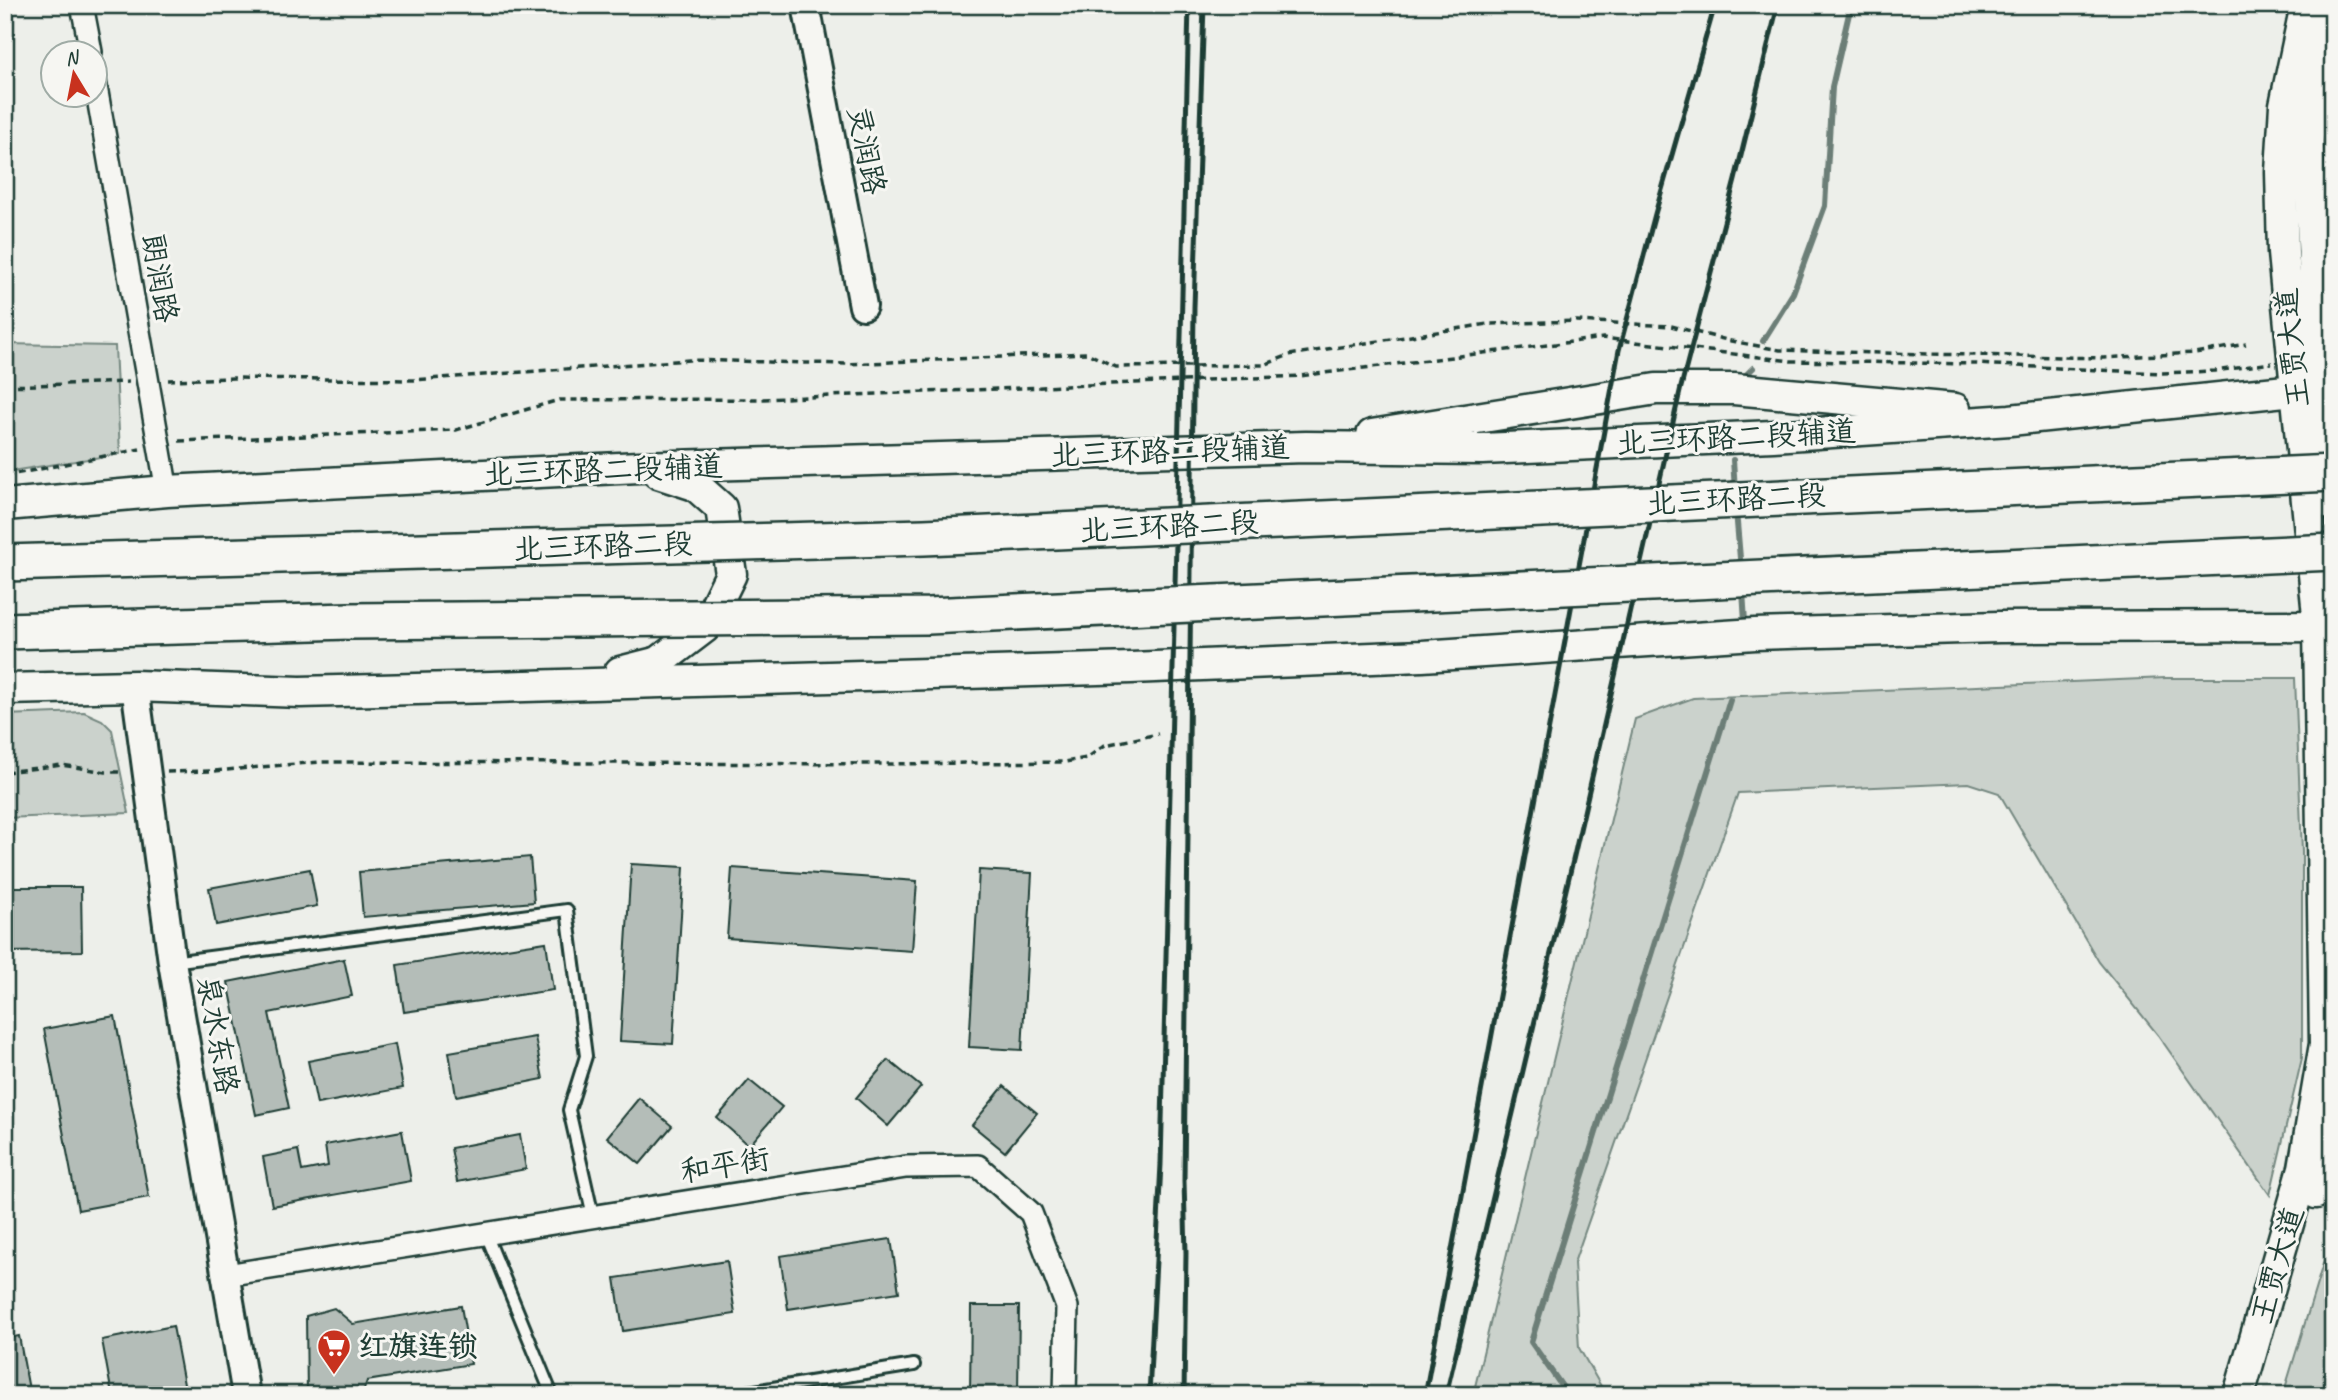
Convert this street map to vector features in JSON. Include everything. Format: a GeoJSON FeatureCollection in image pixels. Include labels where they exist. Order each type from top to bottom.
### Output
{"type":"FeatureCollection","features":[{"type":"Feature","properties":{"kind":"highway"},"geometry":{"type":"LineString","coordinates":[[2249,475],[2333,465]]}},
{"type":"Feature","properties":{"kind":"highway","name":"北三环路二段"},"geometry":{"type":"LineString","coordinates":[[5,563],[924,537],[2333,473]]}},
{"type":"Feature","properties":{"kind":"highway"},"geometry":{"type":"LineString","coordinates":[[5,631],[349,621],[928,616],[2333,552]]}},
{"type":"Feature","properties":{"kind":"main road","name":"王贾大道"},"geometry":{"type":"LineString","coordinates":[[2306,5],[2316,58]]}},
{"type":"Feature","properties":{"kind":"main road","name":"王贾大道"},"geometry":{"type":"LineString","coordinates":[[2239,1395],[2304,1168],[2325,1044],[2326,626],[2311,380],[2308,141],[2316,58],[2329,5]]}},
{"type":"Feature","properties":{"kind":"main road","name":"王贾大道"},"geometry":{"type":"LineString","coordinates":[[2311,380],[2333,505]]}},
{"type":"Feature","properties":{"kind":"main road","name":"北三环路二段辅道"},"geometry":{"type":"LineString","coordinates":[[5,505],[167,491],[639,467],[1306,447],[1496,449],[1773,436],[2039,417],[2311,380]]}},
{"type":"Feature","properties":{"kind":"main road"},"geometry":{"type":"LineString","coordinates":[[1306,447],[1420,426],[1657,389],[1734,390],[2039,417]]}},
{"type":"Feature","properties":{"kind":"main road"},"geometry":{"type":"LineString","coordinates":[[573,685],[659,662],[705,627],[731,574],[721,508],[695,485],[639,467]]}},
{"type":"Feature","properties":{"kind":"main road"},"geometry":{"type":"LineString","coordinates":[[5,689],[135,686],[300,692],[573,685],[1422,656],[1755,634],[1999,626],[2326,626]]}},
{"type":"Feature","properties":{"kind":"main road","name":"王贾大道"},"geometry":{"type":"LineString","coordinates":[[2257,1395],[2328,1152],[2333,1126]]}},
{"type":"Feature","properties":{"kind":"street"},"geometry":{"type":"LineString","coordinates":[[82,5],[88,38]]}},
{"type":"Feature","properties":{"kind":"street","name":"灵润路"},"geometry":{"type":"LineString","coordinates":[[806,5],[863,306]]}},
{"type":"Feature","properties":{"kind":"street","name":"朗润路"},"geometry":{"type":"LineString","coordinates":[[100,108],[167,491]]}},
{"type":"Feature","properties":{"kind":"street","name":"泉水东路"},"geometry":{"type":"LineString","coordinates":[[135,686],[172,962],[246,1395]]}},
{"type":"Feature","properties":{"kind":"street","name":"和平街"},"geometry":{"type":"LineString","coordinates":[[226,1275],[906,1167],[978,1166],[1031,1213],[1068,1307],[1065,1395]]}},
{"type":"Feature","properties":{"kind":"lane"},"geometry":{"type":"LineString","coordinates":[[172,962],[567,910],[586,1056],[569,1110],[593,1216]]}},
{"type":"Feature","properties":{"kind":"lane"},"geometry":{"type":"LineString","coordinates":[[486,1234],[552,1395]]}},
{"type":"Feature","properties":{"kind":"lane"},"geometry":{"type":"LineString","coordinates":[[730,1395],[914,1365]]}},
{"type":"Feature","properties":{"kind":"path"},"geometry":{"type":"LineString","coordinates":[[5,386],[233,378],[414,380],[689,360],[847,364],[1087,354],[1116,367],[1264,365],[1289,355],[1488,324],[1577,321],[1671,326],[1780,350],[2103,358],[2195,354],[2246,344]]}},
{"type":"Feature","properties":{"kind":"path"},"geometry":{"type":"LineString","coordinates":[[5,476],[188,439],[456,430],[559,400],[761,399],[1300,376],[1603,338],[1791,361],[1976,364],[2161,373],[2215,371],[2311,380]]}},
{"type":"Feature","properties":{"kind":"path"},"geometry":{"type":"LineString","coordinates":[[5,772],[62,765],[106,772],[214,771],[333,762],[1065,762],[1087,758],[1105,745],[1158,734]]}},
{"type":"Feature","properties":{"kind":"shaded area"},"geometry":{"type":"Polygon","coordinates":[[[5,344],[115,346],[120,454],[5,472],[5,344]]]}},
{"type":"Feature","properties":{"kind":"shaded area"},"geometry":{"type":"Polygon","coordinates":[[[2166,678],[2295,678],[2302,852],[2302,1058],[2270,1195],[2158,1035],[2099,962],[1999,793],[1968,783],[1738,793],[1574,1263],[1579,1348],[1606,1395],[1473,1395],[1635,719],[1693,698],[2166,678]]]}},
{"type":"Feature","properties":{"kind":"shaded area"},"geometry":{"type":"Polygon","coordinates":[[[84,712],[102,720],[112,730],[129,813],[5,818],[5,715],[84,712]]]}},
{"type":"Feature","properties":{"kind":"shaded area"},"geometry":{"type":"Polygon","coordinates":[[[2333,1231],[2333,1395],[2283,1395],[2333,1231]]]}},
{"type":"Feature","properties":{"kind":"building"},"geometry":{"type":"Polygon","coordinates":[[[530,857],[534,902],[363,917],[359,872],[530,857]]]}},
{"type":"Feature","properties":{"kind":"building"},"geometry":{"type":"Polygon","coordinates":[[[631,864],[684,867],[673,1044],[620,1041],[631,864]]]}},
{"type":"Feature","properties":{"kind":"building"},"geometry":{"type":"Polygon","coordinates":[[[732,868],[917,881],[912,951],[727,938],[732,868]]]}},
{"type":"Feature","properties":{"kind":"building"},"geometry":{"type":"Polygon","coordinates":[[[310,869],[317,906],[216,925],[209,888],[310,869]]]}},
{"type":"Feature","properties":{"kind":"building"},"geometry":{"type":"Polygon","coordinates":[[[979,870],[1032,873],[1022,1050],[969,1047],[979,870]]]}},
{"type":"Feature","properties":{"kind":"building"},"geometry":{"type":"Polygon","coordinates":[[[5,887],[81,887],[82,951],[5,952],[5,887]]]}},
{"type":"Feature","properties":{"kind":"building"},"geometry":{"type":"Polygon","coordinates":[[[546,942],[553,990],[404,1012],[397,965],[546,942]]]}},
{"type":"Feature","properties":{"kind":"building"},"geometry":{"type":"Polygon","coordinates":[[[344,959],[352,996],[269,1013],[289,1108],[256,1115],[228,982],[344,959]]]}},
{"type":"Feature","properties":{"kind":"building"},"geometry":{"type":"Polygon","coordinates":[[[115,1016],[149,1197],[78,1210],[44,1029],[115,1016]]]}},
{"type":"Feature","properties":{"kind":"building"},"geometry":{"type":"Polygon","coordinates":[[[535,1037],[543,1079],[456,1096],[449,1052],[535,1037]]]}},
{"type":"Feature","properties":{"kind":"building"},"geometry":{"type":"Polygon","coordinates":[[[395,1044],[403,1088],[317,1104],[308,1061],[395,1044]]]}},
{"type":"Feature","properties":{"kind":"building"},"geometry":{"type":"Polygon","coordinates":[[[888,1060],[921,1087],[888,1126],[856,1098],[888,1060]]]}},
{"type":"Feature","properties":{"kind":"building"},"geometry":{"type":"Polygon","coordinates":[[[749,1080],[782,1107],[749,1146],[717,1118],[749,1080]]]}},
{"type":"Feature","properties":{"kind":"building"},"geometry":{"type":"Polygon","coordinates":[[[1004,1086],[1037,1113],[1005,1152],[972,1125],[1004,1086]]]}},
{"type":"Feature","properties":{"kind":"building"},"geometry":{"type":"Polygon","coordinates":[[[639,1098],[672,1126],[640,1164],[607,1137],[639,1098]]]}},
{"type":"Feature","properties":{"kind":"building"},"geometry":{"type":"Polygon","coordinates":[[[402,1131],[411,1181],[272,1206],[263,1157],[298,1150],[302,1171],[328,1166],[325,1145],[402,1131]]]}},
{"type":"Feature","properties":{"kind":"building"},"geometry":{"type":"Polygon","coordinates":[[[520,1135],[526,1169],[457,1182],[451,1148],[520,1135]]]}},
{"type":"Feature","properties":{"kind":"building"},"geometry":{"type":"Polygon","coordinates":[[[891,1239],[899,1292],[788,1309],[780,1256],[891,1239]]]}},
{"type":"Feature","properties":{"kind":"building"},"geometry":{"type":"Polygon","coordinates":[[[727,1261],[735,1314],[623,1331],[615,1278],[727,1261]]]}},
{"type":"Feature","properties":{"kind":"building"},"geometry":{"type":"Polygon","coordinates":[[[461,1306],[471,1364],[367,1381],[362,1395],[307,1395],[306,1316],[334,1308],[353,1324],[461,1306]]]}},
{"type":"Feature","properties":{"kind":"building"},"geometry":{"type":"Polygon","coordinates":[[[971,1306],[1019,1306],[1018,1395],[970,1395],[971,1306]]]}},
{"type":"Feature","properties":{"kind":"building"},"geometry":{"type":"Polygon","coordinates":[[[173,1326],[186,1395],[112,1395],[102,1340],[173,1326]]]}},
{"type":"Feature","properties":{"kind":"building"},"geometry":{"type":"Polygon","coordinates":[[[19,1336],[30,1395],[5,1395],[5,1339],[19,1336]]]}},
{"type":"Feature","properties":{"kind":"waterway"},"geometry":{"type":"LineString","coordinates":[[1763,341],[1793,293],[1825,206],[1832,87],[1851,5]]}},
{"type":"Feature","properties":{"kind":"waterway"},"geometry":{"type":"LineString","coordinates":[[1742,379],[1753,368]]}},
{"type":"Feature","properties":{"kind":"waterway"},"geometry":{"type":"LineString","coordinates":[[1733,460],[1735,490]]}},
{"type":"Feature","properties":{"kind":"waterway"},"geometry":{"type":"LineString","coordinates":[[1736,511],[1741,570]]}},
{"type":"Feature","properties":{"kind":"waterway"},"geometry":{"type":"LineString","coordinates":[[1743,591],[1745,622]]}},
{"type":"Feature","properties":{"kind":"waterway"},"geometry":{"type":"LineString","coordinates":[[1568,1395],[1531,1342],[1730,700]]}},
{"type":"Feature","properties":{"kind":"railway"},"geometry":{"type":"LineString","coordinates":[[1149,1395],[1161,1164],[1189,5]]}},
{"type":"Feature","properties":{"kind":"railway"},"geometry":{"type":"LineString","coordinates":[[1184,1395],[1194,307],[1204,5]]}},
{"type":"Feature","properties":{"kind":"railway"},"geometry":{"type":"LineString","coordinates":[[1425,1395],[1619,350],[1715,5]]}},
{"type":"Feature","properties":{"kind":"railway"},"geometry":{"type":"LineString","coordinates":[[1446,1395],[1574,856],[1681,387],[1778,5]]}},
{"type":"Feature","properties":{"kind":"place","name":"红旗连锁"},"geometry":{"type":"Point","coordinates":[334,1376]}}]}
